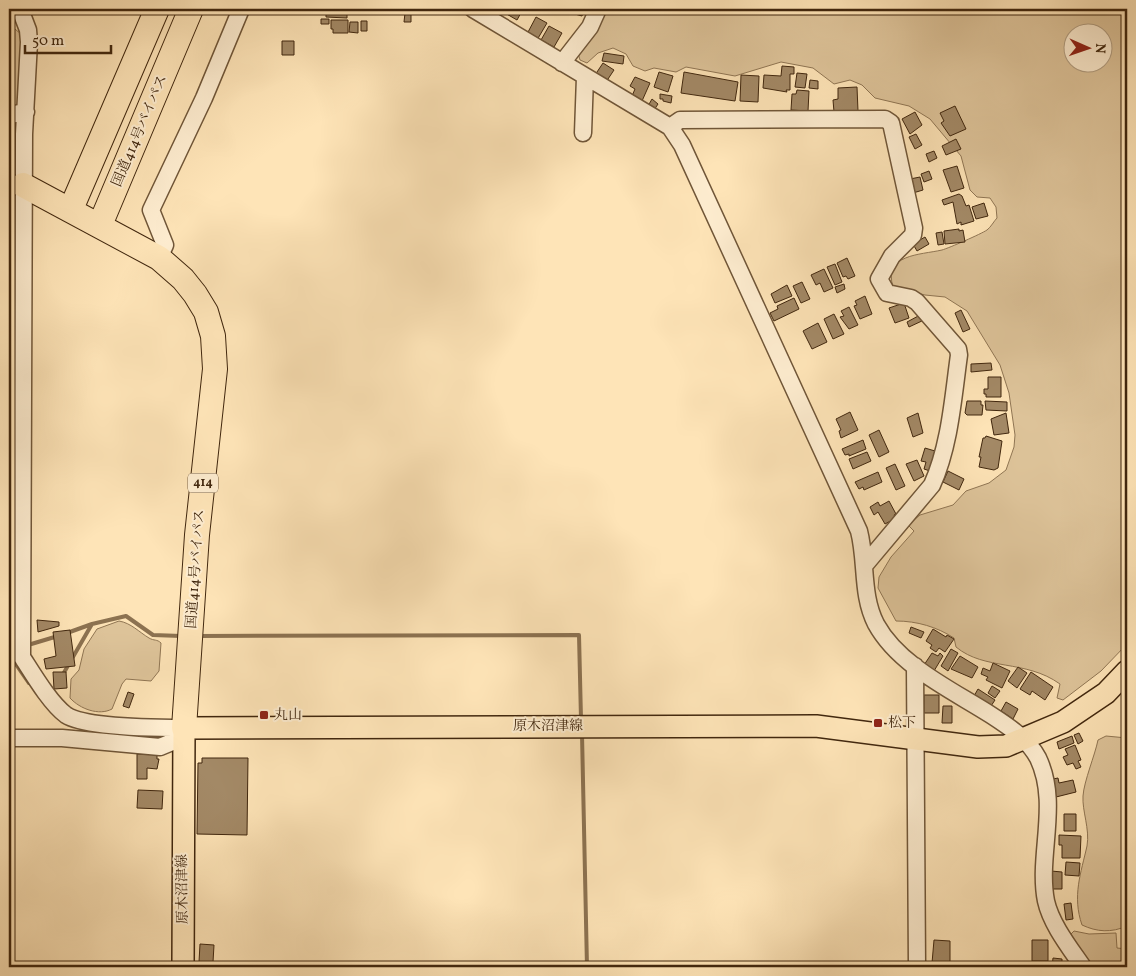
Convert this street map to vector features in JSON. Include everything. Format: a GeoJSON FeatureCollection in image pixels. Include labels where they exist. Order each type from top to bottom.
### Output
{"type":"FeatureCollection","features":[{"type":"Feature","properties":{"kind":"highway"},"geometry":{"type":"LineString","coordinates":[[70,209],[157,9]]}},
{"type":"Feature","properties":{"kind":"highway","name":"国道414号バイパス"},"geometry":{"type":"LineString","coordinates":[[100,225],[190,9]]}},
{"type":"Feature","properties":{"kind":"highway","name":"国道414号バイパス"},"geometry":{"type":"LineString","coordinates":[[24,185],[158,258],[183,280],[195,294],[206,312],[213,336],[215,369],[197,535],[184,728]]}},
{"type":"Feature","properties":{"kind":"main road","name":"原木沼津線"},"geometry":{"type":"LineString","coordinates":[[183,967],[184,728],[816,726],[978,747],[1006,746],[1063,722],[1106,693],[1127,671]]}},
{"type":"Feature","properties":{"kind":"street"},"geometry":{"type":"LineString","coordinates":[[20,9],[28,30],[29,42],[24,185],[22,657]]}},
{"type":"Feature","properties":{"kind":"street"},"geometry":{"type":"LineString","coordinates":[[158,258],[165,245],[151,210],[204,98],[241,9]]}},
{"type":"Feature","properties":{"kind":"street"},"geometry":{"type":"LineString","coordinates":[[474,9],[670,127],[682,146],[859,531],[869,606],[877,624],[901,655],[1010,727],[1024,740],[1038,760],[1048,800],[1046,901],[1059,930],[1083,967]]}},
{"type":"Feature","properties":{"kind":"street"},"geometry":{"type":"LineString","coordinates":[[562,63],[590,27],[598,9]]}},
{"type":"Feature","properties":{"kind":"street"},"geometry":{"type":"LineString","coordinates":[[583,133],[585,77]]}},
{"type":"Feature","properties":{"kind":"street"},"geometry":{"type":"LineString","coordinates":[[9,115],[26,112]]}},
{"type":"Feature","properties":{"kind":"street"},"geometry":{"type":"LineString","coordinates":[[670,127],[680,120],[885,119],[891,123],[906,156],[915,196],[913,235]]}},
{"type":"Feature","properties":{"kind":"street"},"geometry":{"type":"LineString","coordinates":[[864,566],[932,485],[949,429],[958,349],[917,302],[912,298],[887,293],[879,279],[892,256],[913,235],[930,232]]}},
{"type":"Feature","properties":{"kind":"street"},"geometry":{"type":"LineString","coordinates":[[9,642],[59,709],[76,720],[156,728],[184,728]]}},
{"type":"Feature","properties":{"kind":"street"},"geometry":{"type":"LineString","coordinates":[[916,666],[918,967]]}},
{"type":"Feature","properties":{"kind":"street"},"geometry":{"type":"LineString","coordinates":[[9,738],[62,738],[160,747],[172,742],[184,728]]}},
{"type":"Feature","properties":{"kind":"shaded area"},"geometry":{"type":"Polygon","coordinates":[[[604,9],[1127,9],[1127,644],[1101,671],[1063,700],[1057,698],[1060,684],[1047,676],[980,659],[956,647],[954,638],[941,631],[919,623],[896,621],[878,588],[879,577],[891,557],[914,531],[908,525],[920,515],[953,505],[966,491],[989,483],[1006,470],[1014,447],[1015,435],[1009,393],[1000,365],[967,311],[945,297],[925,295],[893,287],[891,276],[893,268],[898,262],[914,255],[942,250],[965,241],[987,230],[997,218],[996,207],[990,198],[977,197],[970,190],[961,156],[930,119],[909,106],[875,98],[862,85],[850,80],[834,84],[813,68],[781,62],[735,76],[686,67],[676,72],[654,68],[645,71],[633,66],[626,54],[613,48],[598,53],[587,63],[580,60],[578,53],[604,9]]]}},
{"type":"Feature","properties":{"kind":"shaded area"},"geometry":{"type":"Polygon","coordinates":[[[9,29],[15,29],[22,35],[20,105],[9,108],[9,29]]]}},
{"type":"Feature","properties":{"kind":"shaded area"},"geometry":{"type":"Polygon","coordinates":[[[119,621],[161,643],[159,671],[151,681],[126,679],[122,684],[112,709],[101,712],[84,708],[70,698],[71,679],[79,670],[84,649],[97,629],[119,621]]]}},
{"type":"Feature","properties":{"kind":"shaded area"},"geometry":{"type":"Polygon","coordinates":[[[1106,736],[1127,738],[1127,926],[1104,931],[1082,925],[1078,904],[1078,885],[1088,840],[1083,802],[1084,790],[1098,740],[1106,736]]]}},
{"type":"Feature","properties":{"kind":"shaded area"},"geometry":{"type":"Polygon","coordinates":[[[1074,931],[1089,934],[1116,933],[1117,948],[1127,949],[1127,967],[1086,967],[1067,938],[1074,931]]]}},
{"type":"Feature","properties":{"kind":"building"},"geometry":{"type":"Polygon","coordinates":[[[9,9],[11,9],[14,19],[9,21],[9,9]]]}},
{"type":"Feature","properties":{"kind":"building"},"geometry":{"type":"Polygon","coordinates":[[[326,9],[347,9],[347,18],[326,17],[326,9]]]}},
{"type":"Feature","properties":{"kind":"building"},"geometry":{"type":"Polygon","coordinates":[[[498,9],[519,9],[522,11],[517,20],[498,9]]]}},
{"type":"Feature","properties":{"kind":"building"},"geometry":{"type":"Polygon","coordinates":[[[572,9],[584,9],[582,16],[571,13],[572,9]]]}},
{"type":"Feature","properties":{"kind":"building"},"geometry":{"type":"Polygon","coordinates":[[[405,13],[411,13],[411,22],[404,22],[405,13]]]}},
{"type":"Feature","properties":{"kind":"building"},"geometry":{"type":"Polygon","coordinates":[[[536,17],[547,23],[537,40],[527,34],[536,17]]]}},
{"type":"Feature","properties":{"kind":"building"},"geometry":{"type":"Polygon","coordinates":[[[321,19],[329,19],[329,24],[321,24],[321,19]]]}},
{"type":"Feature","properties":{"kind":"building"},"geometry":{"type":"Polygon","coordinates":[[[331,20],[348,20],[348,33],[333,33],[331,20]]]}},
{"type":"Feature","properties":{"kind":"building"},"geometry":{"type":"Polygon","coordinates":[[[361,21],[367,21],[367,31],[361,31],[361,21]]]}},
{"type":"Feature","properties":{"kind":"building"},"geometry":{"type":"Polygon","coordinates":[[[350,22],[358,22],[358,33],[349,32],[350,22]]]}},
{"type":"Feature","properties":{"kind":"building"},"geometry":{"type":"Polygon","coordinates":[[[549,26],[562,33],[554,47],[541,40],[549,26]]]}},
{"type":"Feature","properties":{"kind":"building"},"geometry":{"type":"Polygon","coordinates":[[[282,41],[294,41],[294,55],[282,55],[282,41]]]}},
{"type":"Feature","properties":{"kind":"building"},"geometry":{"type":"Polygon","coordinates":[[[604,53],[624,56],[623,64],[602,61],[604,53]]]}},
{"type":"Feature","properties":{"kind":"building"},"geometry":{"type":"Polygon","coordinates":[[[603,63],[614,70],[606,82],[595,75],[603,63]]]}},
{"type":"Feature","properties":{"kind":"building"},"geometry":{"type":"Polygon","coordinates":[[[782,66],[794,67],[794,74],[790,74],[790,90],[786,90],[787,92],[763,88],[764,75],[781,76],[782,66]]]}},
{"type":"Feature","properties":{"kind":"building"},"geometry":{"type":"Polygon","coordinates":[[[659,72],[673,76],[668,92],[654,87],[659,72]]]}},
{"type":"Feature","properties":{"kind":"building"},"geometry":{"type":"Polygon","coordinates":[[[684,72],[738,82],[735,101],[681,93],[684,72]]]}},
{"type":"Feature","properties":{"kind":"building"},"geometry":{"type":"Polygon","coordinates":[[[797,73],[807,74],[805,88],[795,87],[797,73]]]}},
{"type":"Feature","properties":{"kind":"building"},"geometry":{"type":"Polygon","coordinates":[[[741,75],[759,76],[758,102],[740,101],[741,75]]]}},
{"type":"Feature","properties":{"kind":"building"},"geometry":{"type":"Polygon","coordinates":[[[635,77],[650,83],[642,101],[632,96],[635,89],[630,86],[635,77]]]}},
{"type":"Feature","properties":{"kind":"building"},"geometry":{"type":"Polygon","coordinates":[[[810,80],[818,81],[818,89],[809,88],[810,80]]]}},
{"type":"Feature","properties":{"kind":"building"},"geometry":{"type":"Polygon","coordinates":[[[857,87],[858,111],[834,112],[833,100],[838,99],[838,88],[857,87]]]}},
{"type":"Feature","properties":{"kind":"building"},"geometry":{"type":"Polygon","coordinates":[[[797,90],[809,91],[808,111],[791,110],[792,94],[796,94],[797,90]]]}},
{"type":"Feature","properties":{"kind":"building"},"geometry":{"type":"Polygon","coordinates":[[[660,94],[672,96],[671,103],[660,99],[660,94]]]}},
{"type":"Feature","properties":{"kind":"building"},"geometry":{"type":"Polygon","coordinates":[[[652,99],[658,104],[654,110],[648,106],[652,99]]]}},
{"type":"Feature","properties":{"kind":"building"},"geometry":{"type":"Polygon","coordinates":[[[955,106],[966,129],[950,136],[941,123],[944,121],[940,113],[955,106]]]}},
{"type":"Feature","properties":{"kind":"building"},"geometry":{"type":"Polygon","coordinates":[[[915,112],[922,125],[910,134],[902,119],[915,112]]]}},
{"type":"Feature","properties":{"kind":"building"},"geometry":{"type":"Polygon","coordinates":[[[916,134],[922,145],[915,149],[909,137],[916,134]]]}},
{"type":"Feature","properties":{"kind":"building"},"geometry":{"type":"Polygon","coordinates":[[[956,139],[961,149],[946,155],[942,146],[956,139]]]}},
{"type":"Feature","properties":{"kind":"building"},"geometry":{"type":"Polygon","coordinates":[[[934,151],[937,158],[929,162],[926,154],[934,151]]]}},
{"type":"Feature","properties":{"kind":"building"},"geometry":{"type":"Polygon","coordinates":[[[957,166],[964,188],[951,192],[943,170],[957,166]]]}},
{"type":"Feature","properties":{"kind":"building"},"geometry":{"type":"Polygon","coordinates":[[[929,171],[932,179],[924,182],[921,174],[929,171]]]}},
{"type":"Feature","properties":{"kind":"building"},"geometry":{"type":"Polygon","coordinates":[[[920,177],[923,190],[913,193],[910,179],[920,177]]]}},
{"type":"Feature","properties":{"kind":"building"},"geometry":{"type":"Polygon","coordinates":[[[959,194],[962,196],[966,206],[969,205],[974,221],[961,225],[961,222],[957,224],[953,202],[944,205],[942,200],[959,194]]]}},
{"type":"Feature","properties":{"kind":"building"},"geometry":{"type":"Polygon","coordinates":[[[984,203],[988,216],[976,219],[972,207],[984,203]]]}},
{"type":"Feature","properties":{"kind":"building"},"geometry":{"type":"Polygon","coordinates":[[[959,229],[959,231],[963,230],[965,242],[945,244],[944,231],[959,229]]]}},
{"type":"Feature","properties":{"kind":"building"},"geometry":{"type":"Polygon","coordinates":[[[942,232],[944,244],[938,245],[936,233],[942,232]]]}},
{"type":"Feature","properties":{"kind":"building"},"geometry":{"type":"Polygon","coordinates":[[[925,237],[929,244],[917,251],[913,244],[925,237]]]}},
{"type":"Feature","properties":{"kind":"building"},"geometry":{"type":"Polygon","coordinates":[[[847,258],[855,276],[848,279],[846,276],[843,277],[837,263],[847,258]]]}},
{"type":"Feature","properties":{"kind":"building"},"geometry":{"type":"Polygon","coordinates":[[[835,264],[842,282],[835,285],[827,267],[835,264]]]}},
{"type":"Feature","properties":{"kind":"building"},"geometry":{"type":"Polygon","coordinates":[[[824,269],[833,288],[824,292],[820,283],[816,285],[811,275],[824,269]]]}},
{"type":"Feature","properties":{"kind":"building"},"geometry":{"type":"Polygon","coordinates":[[[802,282],[810,299],[801,303],[793,286],[802,282]]]}},
{"type":"Feature","properties":{"kind":"building"},"geometry":{"type":"Polygon","coordinates":[[[844,284],[845,289],[837,293],[835,287],[844,284]]]}},
{"type":"Feature","properties":{"kind":"building"},"geometry":{"type":"Polygon","coordinates":[[[787,285],[792,296],[775,303],[771,294],[787,285]]]}},
{"type":"Feature","properties":{"kind":"building"},"geometry":{"type":"Polygon","coordinates":[[[865,296],[872,314],[860,319],[854,306],[857,305],[855,301],[865,296]]]}},
{"type":"Feature","properties":{"kind":"building"},"geometry":{"type":"Polygon","coordinates":[[[794,298],[799,309],[774,321],[770,313],[778,309],[777,306],[794,298]]]}},
{"type":"Feature","properties":{"kind":"building"},"geometry":{"type":"Polygon","coordinates":[[[904,303],[909,318],[895,323],[889,308],[904,303]]]}},
{"type":"Feature","properties":{"kind":"building"},"geometry":{"type":"Polygon","coordinates":[[[849,307],[858,325],[849,329],[840,317],[844,316],[841,311],[849,307]]]}},
{"type":"Feature","properties":{"kind":"building"},"geometry":{"type":"Polygon","coordinates":[[[961,310],[970,329],[963,332],[955,313],[961,310]]]}},
{"type":"Feature","properties":{"kind":"building"},"geometry":{"type":"Polygon","coordinates":[[[834,314],[844,334],[833,339],[824,319],[834,314]]]}},
{"type":"Feature","properties":{"kind":"building"},"geometry":{"type":"Polygon","coordinates":[[[922,314],[924,320],[909,327],[907,322],[922,314]]]}},
{"type":"Feature","properties":{"kind":"building"},"geometry":{"type":"Polygon","coordinates":[[[818,323],[827,342],[812,349],[803,331],[818,323]]]}},
{"type":"Feature","properties":{"kind":"building"},"geometry":{"type":"Polygon","coordinates":[[[991,363],[992,370],[971,372],[971,364],[991,363]]]}},
{"type":"Feature","properties":{"kind":"building"},"geometry":{"type":"Polygon","coordinates":[[[988,377],[1001,377],[1001,397],[986,397],[986,394],[984,394],[984,389],[988,389],[988,377]]]}},
{"type":"Feature","properties":{"kind":"building"},"geometry":{"type":"Polygon","coordinates":[[[967,401],[981,401],[981,405],[983,405],[982,415],[967,415],[965,413],[967,401]]]}},
{"type":"Feature","properties":{"kind":"building"},"geometry":{"type":"Polygon","coordinates":[[[985,401],[1007,402],[1007,411],[986,410],[985,401]]]}},
{"type":"Feature","properties":{"kind":"building"},"geometry":{"type":"Polygon","coordinates":[[[850,412],[858,430],[841,438],[839,431],[841,430],[836,419],[850,412]]]}},
{"type":"Feature","properties":{"kind":"building"},"geometry":{"type":"Polygon","coordinates":[[[918,413],[923,433],[913,437],[907,418],[918,413]]]}},
{"type":"Feature","properties":{"kind":"building"},"geometry":{"type":"Polygon","coordinates":[[[1006,413],[1009,433],[994,435],[991,419],[1006,413]]]}},
{"type":"Feature","properties":{"kind":"building"},"geometry":{"type":"Polygon","coordinates":[[[879,430],[889,452],[879,457],[869,435],[879,430]]]}},
{"type":"Feature","properties":{"kind":"building"},"geometry":{"type":"Polygon","coordinates":[[[986,436],[1002,441],[998,468],[994,470],[979,467],[983,438],[986,436]]]}},
{"type":"Feature","properties":{"kind":"building"},"geometry":{"type":"Polygon","coordinates":[[[863,440],[866,449],[849,456],[849,454],[845,455],[842,449],[863,440]]]}},
{"type":"Feature","properties":{"kind":"building"},"geometry":{"type":"Polygon","coordinates":[[[925,448],[935,451],[930,471],[924,469],[926,462],[921,461],[925,448]]]}},
{"type":"Feature","properties":{"kind":"building"},"geometry":{"type":"Polygon","coordinates":[[[867,452],[871,461],[853,469],[849,459],[867,452]]]}},
{"type":"Feature","properties":{"kind":"building"},"geometry":{"type":"Polygon","coordinates":[[[917,460],[924,476],[914,481],[906,464],[917,460]]]}},
{"type":"Feature","properties":{"kind":"building"},"geometry":{"type":"Polygon","coordinates":[[[895,464],[905,486],[896,490],[886,468],[895,464]]]}},
{"type":"Feature","properties":{"kind":"building"},"geometry":{"type":"Polygon","coordinates":[[[948,471],[964,479],[959,490],[943,482],[948,471]]]}},
{"type":"Feature","properties":{"kind":"building"},"geometry":{"type":"Polygon","coordinates":[[[878,472],[882,482],[864,490],[863,487],[859,489],[855,482],[878,472]]]}},
{"type":"Feature","properties":{"kind":"building"},"geometry":{"type":"Polygon","coordinates":[[[889,501],[896,514],[894,515],[896,518],[885,524],[878,512],[874,515],[870,507],[878,502],[880,506],[889,501]]]}},
{"type":"Feature","properties":{"kind":"building"},"geometry":{"type":"Polygon","coordinates":[[[9,523],[14,523],[15,532],[9,531],[9,523]]]}},
{"type":"Feature","properties":{"kind":"building"},"geometry":{"type":"Polygon","coordinates":[[[37,620],[59,622],[59,626],[38,632],[37,620]]]}},
{"type":"Feature","properties":{"kind":"building"},"geometry":{"type":"Polygon","coordinates":[[[911,627],[924,632],[921,638],[909,633],[911,627]]]}},
{"type":"Feature","properties":{"kind":"building"},"geometry":{"type":"Polygon","coordinates":[[[933,629],[946,637],[947,635],[954,639],[945,652],[939,648],[936,652],[930,648],[932,645],[926,641],[933,629]]]}},
{"type":"Feature","properties":{"kind":"building"},"geometry":{"type":"Polygon","coordinates":[[[70,630],[75,666],[46,669],[44,659],[56,656],[53,632],[70,630]]]}},
{"type":"Feature","properties":{"kind":"building"},"geometry":{"type":"Polygon","coordinates":[[[951,649],[958,653],[948,671],[941,666],[951,649]]]}},
{"type":"Feature","properties":{"kind":"building"},"geometry":{"type":"Polygon","coordinates":[[[932,653],[938,656],[940,653],[943,656],[934,671],[924,665],[932,653]]]}},
{"type":"Feature","properties":{"kind":"building"},"geometry":{"type":"Polygon","coordinates":[[[960,656],[978,667],[972,678],[951,669],[960,656]]]}},
{"type":"Feature","properties":{"kind":"building"},"geometry":{"type":"Polygon","coordinates":[[[993,663],[1010,671],[1002,688],[986,680],[988,677],[981,674],[983,668],[990,671],[993,663]]]}},
{"type":"Feature","properties":{"kind":"building"},"geometry":{"type":"Polygon","coordinates":[[[1018,667],[1027,673],[1017,688],[1008,681],[1018,667]]]}},
{"type":"Feature","properties":{"kind":"building"},"geometry":{"type":"Polygon","coordinates":[[[53,672],[66,672],[67,688],[54,689],[53,672]]]}},
{"type":"Feature","properties":{"kind":"building"},"geometry":{"type":"Polygon","coordinates":[[[1031,672],[1053,687],[1045,700],[1032,691],[1030,695],[1020,689],[1031,672]]]}},
{"type":"Feature","properties":{"kind":"building"},"geometry":{"type":"Polygon","coordinates":[[[992,686],[1000,691],[995,698],[988,693],[992,686]]]}},
{"type":"Feature","properties":{"kind":"building"},"geometry":{"type":"Polygon","coordinates":[[[978,689],[995,700],[991,706],[974,696],[978,689]]]}},
{"type":"Feature","properties":{"kind":"building"},"geometry":{"type":"Polygon","coordinates":[[[128,692],[134,694],[129,708],[123,706],[128,692]]]}},
{"type":"Feature","properties":{"kind":"building"},"geometry":{"type":"Polygon","coordinates":[[[924,695],[939,695],[939,713],[924,713],[924,695]]]}},
{"type":"Feature","properties":{"kind":"building"},"geometry":{"type":"Polygon","coordinates":[[[1006,702],[1018,709],[1013,719],[1001,711],[1006,702]]]}},
{"type":"Feature","properties":{"kind":"building"},"geometry":{"type":"Polygon","coordinates":[[[943,706],[952,706],[952,723],[942,723],[943,706]]]}},
{"type":"Feature","properties":{"kind":"building"},"geometry":{"type":"Polygon","coordinates":[[[1079,733],[1083,741],[1078,744],[1074,735],[1079,733]]]}},
{"type":"Feature","properties":{"kind":"building"},"geometry":{"type":"Polygon","coordinates":[[[1072,736],[1074,743],[1059,749],[1057,742],[1072,736]]]}},
{"type":"Feature","properties":{"kind":"building"},"geometry":{"type":"Polygon","coordinates":[[[1075,745],[1081,760],[1078,761],[1081,767],[1076,769],[1073,763],[1067,765],[1063,757],[1068,755],[1065,749],[1075,745]]]}},
{"type":"Feature","properties":{"kind":"building"},"geometry":{"type":"Polygon","coordinates":[[[137,754],[157,754],[157,759],[159,759],[157,769],[147,768],[147,779],[137,779],[137,754]]]}},
{"type":"Feature","properties":{"kind":"building"},"geometry":{"type":"Polygon","coordinates":[[[202,758],[248,758],[247,835],[197,834],[198,763],[202,763],[202,758]]]}},
{"type":"Feature","properties":{"kind":"building"},"geometry":{"type":"Polygon","coordinates":[[[1058,778],[1059,783],[1073,780],[1076,792],[1056,797],[1053,779],[1058,778]]]}},
{"type":"Feature","properties":{"kind":"building"},"geometry":{"type":"Polygon","coordinates":[[[138,790],[163,791],[162,809],[137,808],[138,790]]]}},
{"type":"Feature","properties":{"kind":"building"},"geometry":{"type":"Polygon","coordinates":[[[1064,814],[1076,814],[1076,831],[1064,831],[1064,814]]]}},
{"type":"Feature","properties":{"kind":"building"},"geometry":{"type":"Polygon","coordinates":[[[1059,835],[1081,836],[1080,858],[1062,858],[1062,845],[1059,845],[1059,835]]]}},
{"type":"Feature","properties":{"kind":"building"},"geometry":{"type":"Polygon","coordinates":[[[1066,862],[1080,863],[1079,876],[1065,875],[1066,862]]]}},
{"type":"Feature","properties":{"kind":"building"},"geometry":{"type":"Polygon","coordinates":[[[1051,871],[1062,872],[1062,889],[1050,889],[1051,871]]]}},
{"type":"Feature","properties":{"kind":"building"},"geometry":{"type":"Polygon","coordinates":[[[1071,903],[1073,919],[1066,920],[1064,904],[1071,903]]]}},
{"type":"Feature","properties":{"kind":"building"},"geometry":{"type":"Polygon","coordinates":[[[934,940],[950,941],[950,963],[932,963],[934,940]]]}},
{"type":"Feature","properties":{"kind":"building"},"geometry":{"type":"Polygon","coordinates":[[[1032,940],[1048,940],[1048,961],[1032,961],[1032,940]]]}},
{"type":"Feature","properties":{"kind":"building"},"geometry":{"type":"Polygon","coordinates":[[[200,944],[214,945],[213,962],[199,962],[200,944]]]}},
{"type":"Feature","properties":{"kind":"building"},"geometry":{"type":"Polygon","coordinates":[[[1053,958],[1062,959],[1062,964],[1065,964],[1065,967],[1052,967],[1053,958]]]}},
{"type":"Feature","properties":{"kind":"waterway"},"geometry":{"type":"LineString","coordinates":[[67,633],[92,624],[126,616],[153,635],[181,636]]}},
{"type":"Feature","properties":{"kind":"waterway"},"geometry":{"type":"LineString","coordinates":[[62,676],[92,624]]}},
{"type":"Feature","properties":{"kind":"waterway"},"geometry":{"type":"LineString","coordinates":[[198,636],[579,635],[581,719]]}},
{"type":"Feature","properties":{"kind":"waterway"},"geometry":{"type":"LineString","coordinates":[[28,645],[58,636]]}},
{"type":"Feature","properties":{"kind":"waterway"},"geometry":{"type":"LineString","coordinates":[[9,654],[29,683]]}},
{"type":"Feature","properties":{"kind":"waterway"},"geometry":{"type":"LineString","coordinates":[[582,734],[587,967]]}},
{"type":"Feature","properties":{"kind":"place","name":"丸山"},"geometry":{"type":"Point","coordinates":[264,715]}},
{"type":"Feature","properties":{"kind":"place","name":"松下"},"geometry":{"type":"Point","coordinates":[878,723]}}]}
